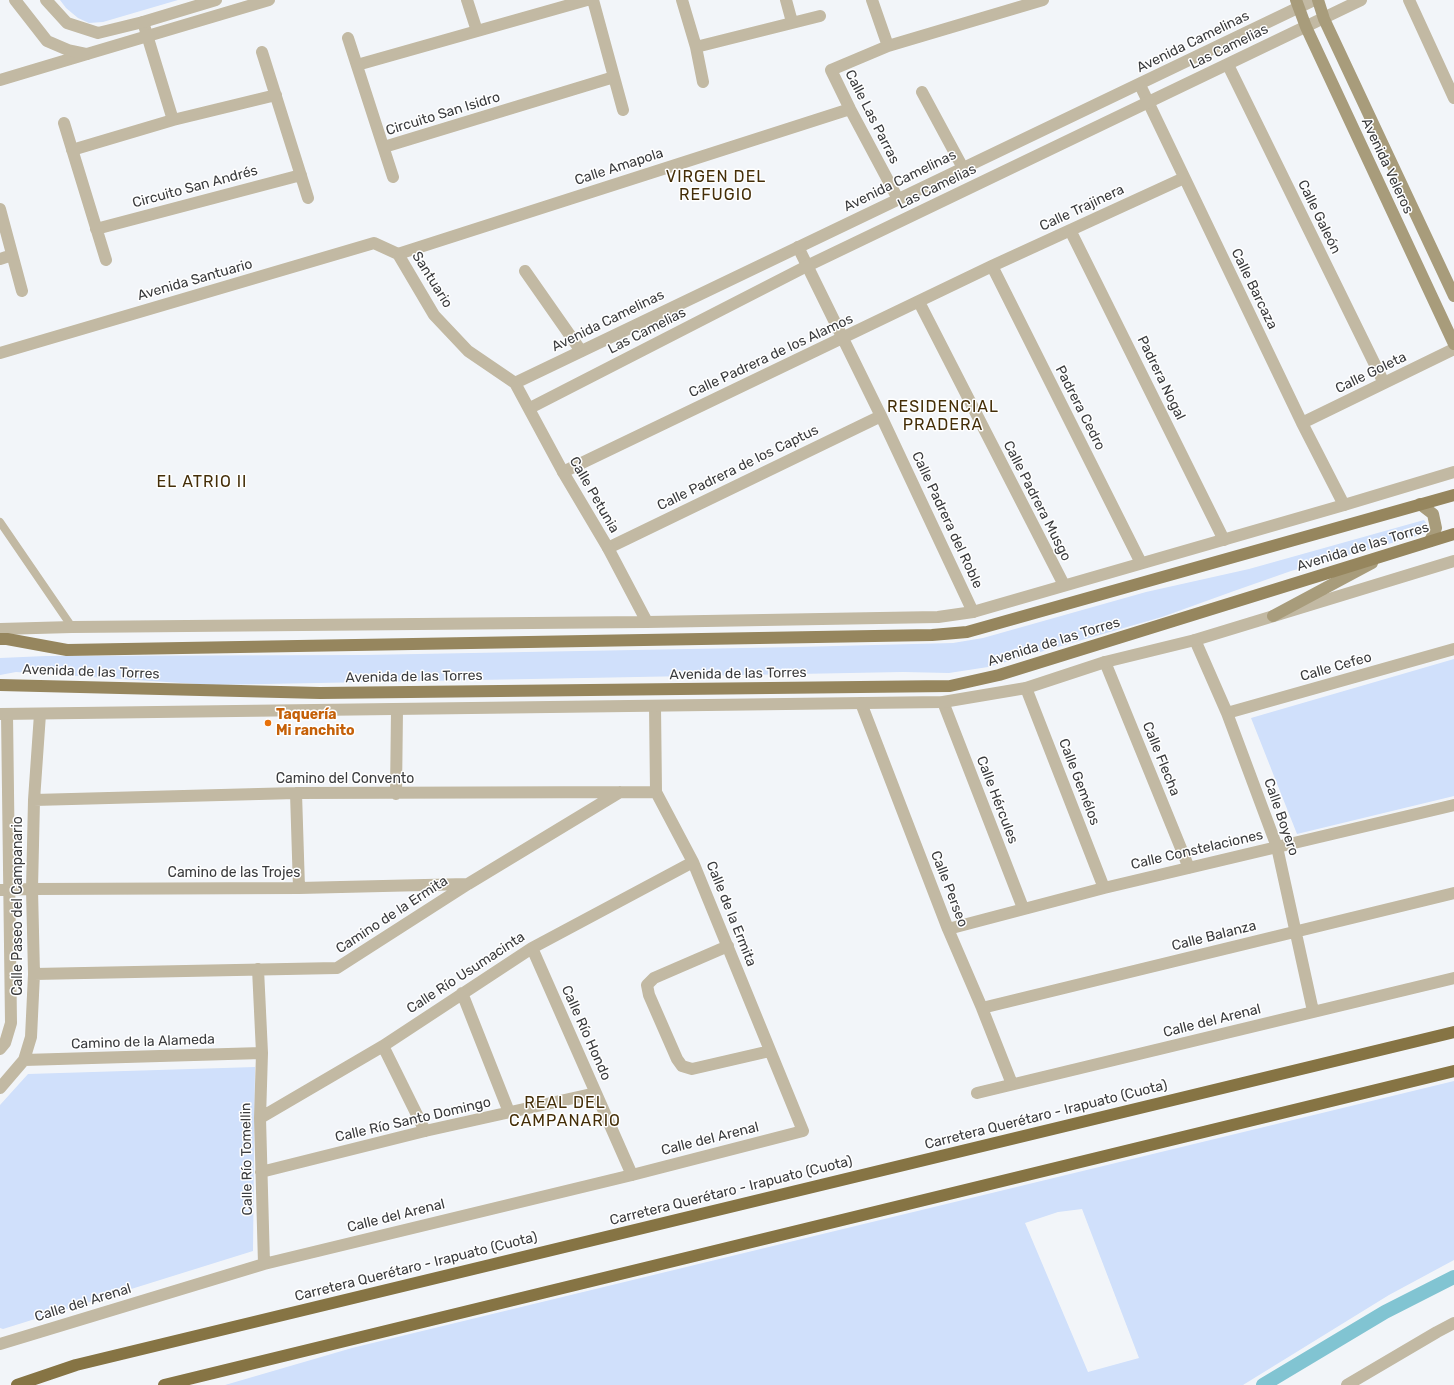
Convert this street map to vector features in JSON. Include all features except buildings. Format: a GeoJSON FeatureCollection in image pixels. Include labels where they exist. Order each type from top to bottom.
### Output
{"type":"FeatureCollection","features":[{"type":"Feature","properties":{"kind":"highway","name":"Carretera Querétaro - Irapuato (Cuota)"},"geometry":{"type":"LineString","coordinates":[[16,1385],[76,1365],[1454,1032]]}},
{"type":"Feature","properties":{"kind":"highway"},"geometry":{"type":"LineString","coordinates":[[164,1385],[1454,1070]]}},
{"type":"Feature","properties":{"kind":"main road","name":"Avenida Veleros"},"geometry":{"type":"LineString","coordinates":[[1318,0],[1324,19],[1454,296]]}},
{"type":"Feature","properties":{"kind":"main road","name":"Avenida Veleros"},"geometry":{"type":"LineString","coordinates":[[1298,3],[1306,27],[1454,344]]}},
{"type":"Feature","properties":{"kind":"main road","name":"Avenida de las Torres"},"geometry":{"type":"LineString","coordinates":[[0,639],[7,638],[68,650],[932,635],[967,632],[1454,495]]}},
{"type":"Feature","properties":{"kind":"main road"},"geometry":{"type":"LineString","coordinates":[[1420,504],[1433,514],[1436,528],[1430,542]]}},
{"type":"Feature","properties":{"kind":"main road","name":"Avenida de las Torres"},"geometry":{"type":"LineString","coordinates":[[0,685],[320,694],[950,686],[999,676],[1454,534]]}},
{"type":"Feature","properties":{"kind":"main road"},"geometry":{"type":"LineString","coordinates":[[1273,616],[1386,555]]}},
{"type":"Feature","properties":{"kind":"street"},"geometry":{"type":"LineString","coordinates":[[15,0],[47,41],[68,50],[87,54]]}},
{"type":"Feature","properties":{"kind":"street"},"geometry":{"type":"LineString","coordinates":[[46,0],[67,24],[98,33],[143,22],[216,0]]}},
{"type":"Feature","properties":{"kind":"street"},"geometry":{"type":"LineString","coordinates":[[467,0],[477,31]]}},
{"type":"Feature","properties":{"kind":"street"},"geometry":{"type":"LineString","coordinates":[[357,64],[587,0]]}},
{"type":"Feature","properties":{"kind":"street"},"geometry":{"type":"LineString","coordinates":[[593,0],[623,110]]}},
{"type":"Feature","properties":{"kind":"street"},"geometry":{"type":"LineString","coordinates":[[682,0],[696,47],[703,82]]}},
{"type":"Feature","properties":{"kind":"street"},"geometry":{"type":"LineString","coordinates":[[786,0],[792,22]]}},
{"type":"Feature","properties":{"kind":"street"},"geometry":{"type":"LineString","coordinates":[[872,0],[888,46],[1043,0]]}},
{"type":"Feature","properties":{"kind":"street","name":"Avenida Camelinas"},"geometry":{"type":"LineString","coordinates":[[515,383],[963,168],[1140,85],[1298,3],[1314,0]]}},
{"type":"Feature","properties":{"kind":"street","name":"Las Camelias"},"geometry":{"type":"LineString","coordinates":[[530,408],[808,266],[1361,0]]}},
{"type":"Feature","properties":{"kind":"street"},"geometry":{"type":"LineString","coordinates":[[1409,0],[1454,98]]}},
{"type":"Feature","properties":{"kind":"street"},"geometry":{"type":"LineString","coordinates":[[0,80],[262,1]]}},
{"type":"Feature","properties":{"kind":"street"},"geometry":{"type":"LineString","coordinates":[[696,47],[820,16]]}},
{"type":"Feature","properties":{"kind":"street"},"geometry":{"type":"LineString","coordinates":[[143,22],[173,120]]}},
{"type":"Feature","properties":{"kind":"street","name":"Circuito San Isidro"},"geometry":{"type":"LineString","coordinates":[[348,38],[384,148],[614,77]]}},
{"type":"Feature","properties":{"kind":"street","name":"Calle Las Parras"},"geometry":{"type":"LineString","coordinates":[[888,46],[832,70],[850,109],[898,199]]}},
{"type":"Feature","properties":{"kind":"street"},"geometry":{"type":"LineString","coordinates":[[262,52],[308,198]]}},
{"type":"Feature","properties":{"kind":"street","name":"Calle Galeón"},"geometry":{"type":"LineString","coordinates":[[1228,65],[1384,383]]}},
{"type":"Feature","properties":{"kind":"street","name":"Calle Barcaza"},"geometry":{"type":"LineString","coordinates":[[1140,85],[1344,506]]}},
{"type":"Feature","properties":{"kind":"street"},"geometry":{"type":"LineString","coordinates":[[922,92],[963,168]]}},
{"type":"Feature","properties":{"kind":"street"},"geometry":{"type":"LineString","coordinates":[[72,150],[173,120],[276,95]]}},
{"type":"Feature","properties":{"kind":"street","name":"Calle Amapola"},"geometry":{"type":"LineString","coordinates":[[398,254],[850,109]]}},
{"type":"Feature","properties":{"kind":"street"},"geometry":{"type":"LineString","coordinates":[[64,124],[106,260]]}},
{"type":"Feature","properties":{"kind":"street"},"geometry":{"type":"LineString","coordinates":[[384,148],[393,177]]}},
{"type":"Feature","properties":{"kind":"street","name":"Circuito San Andrés"},"geometry":{"type":"LineString","coordinates":[[96,229],[301,175]]}},
{"type":"Feature","properties":{"kind":"street","name":"Calle Trajinera"},"geometry":{"type":"LineString","coordinates":[[992,266],[1184,178]]}},
{"type":"Feature","properties":{"kind":"street"},"geometry":{"type":"LineString","coordinates":[[0,209],[22,291]]}},
{"type":"Feature","properties":{"kind":"street","name":"Padrera Nogal"},"geometry":{"type":"LineString","coordinates":[[1070,230],[1224,540]]}},
{"type":"Feature","properties":{"kind":"street","name":"Avenida Santuario"},"geometry":{"type":"LineString","coordinates":[[0,353],[374,243],[398,254]]}},
{"type":"Feature","properties":{"kind":"street","name":"Calle Padrera del Roble"},"geometry":{"type":"LineString","coordinates":[[798,247],[844,338],[973,612]]}},
{"type":"Feature","properties":{"kind":"street","name":"Santuario"},"geometry":{"type":"LineString","coordinates":[[398,254],[434,315],[468,351],[515,383]]}},
{"type":"Feature","properties":{"kind":"street"},"geometry":{"type":"LineString","coordinates":[[0,259],[12,255]]}},
{"type":"Feature","properties":{"kind":"street","name":"Calle Padrera de los Alamos"},"geometry":{"type":"LineString","coordinates":[[563,472],[992,266]]}},
{"type":"Feature","properties":{"kind":"street","name":"Padrera Cedro"},"geometry":{"type":"LineString","coordinates":[[992,266],[1141,563]]}},
{"type":"Feature","properties":{"kind":"street"},"geometry":{"type":"LineString","coordinates":[[526,271],[580,351]]}},
{"type":"Feature","properties":{"kind":"street","name":"Calle Padrera Musgo"},"geometry":{"type":"LineString","coordinates":[[919,302],[1064,585]]}},
{"type":"Feature","properties":{"kind":"street","name":"Calle Goleta"},"geometry":{"type":"LineString","coordinates":[[1302,422],[1454,349]]}},
{"type":"Feature","properties":{"kind":"street","name":"Calle Petunia"},"geometry":{"type":"LineString","coordinates":[[515,383],[530,408],[563,472],[608,548],[647,622]]}},
{"type":"Feature","properties":{"kind":"street","name":"Calle Padrera de los Captus"},"geometry":{"type":"LineString","coordinates":[[608,548],[881,416]]}},
{"type":"Feature","properties":{"kind":"street"},"geometry":{"type":"LineString","coordinates":[[0,629],[72,627],[647,622],[938,617],[973,612],[1344,506],[1454,472]]}},
{"type":"Feature","properties":{"kind":"street"},"geometry":{"type":"LineString","coordinates":[[4,714],[942,702],[1026,688],[1105,662],[1195,640],[1454,561]]}},
{"type":"Feature","properties":{"kind":"street","name":"Calle Boyero"},"geometry":{"type":"LineString","coordinates":[[1195,640],[1227,713],[1277,847],[1297,932],[1313,1011]]}},
{"type":"Feature","properties":{"kind":"street","name":"Calle Cefeo"},"geometry":{"type":"LineString","coordinates":[[1227,713],[1454,649]]}},
{"type":"Feature","properties":{"kind":"street","name":"Calle Flecha"},"geometry":{"type":"LineString","coordinates":[[1105,662],[1189,868]]}},
{"type":"Feature","properties":{"kind":"street","name":"Calle Gemélos"},"geometry":{"type":"LineString","coordinates":[[1026,688],[1104,888]]}},
{"type":"Feature","properties":{"kind":"street","name":"Calle Hércules"},"geometry":{"type":"LineString","coordinates":[[942,702],[1023,908]]}},
{"type":"Feature","properties":{"kind":"street","name":"Calle Perseo"},"geometry":{"type":"LineString","coordinates":[[861,703],[948,929],[982,1008],[1012,1084]]}},
{"type":"Feature","properties":{"kind":"street","name":"Calle de la Ermita"},"geometry":{"type":"LineString","coordinates":[[655,706],[656,792],[693,862],[803,1131]]}},
{"type":"Feature","properties":{"kind":"street"},"geometry":{"type":"LineString","coordinates":[[396,794],[397,710]]}},
{"type":"Feature","properties":{"kind":"street","name":"Calle Paseo del Campanario"},"geometry":{"type":"LineString","coordinates":[[0,1049],[5,1043],[11,1023],[5,890],[4,714]]}},
{"type":"Feature","properties":{"kind":"street","name":"Calle Paseo del Campanario"},"geometry":{"type":"LineString","coordinates":[[0,1088],[24,1060],[31,1037],[34,974],[32,889],[34,800],[40,714]]}},
{"type":"Feature","properties":{"kind":"street","name":"Camino de la Ermita"},"geometry":{"type":"LineString","coordinates":[[34,974],[337,968],[468,884],[620,792]]}},
{"type":"Feature","properties":{"kind":"street","name":"Camino del Convento"},"geometry":{"type":"LineString","coordinates":[[34,800],[296,793],[396,794],[656,792]]}},
{"type":"Feature","properties":{"kind":"street"},"geometry":{"type":"LineString","coordinates":[[296,793],[299,888]]}},
{"type":"Feature","properties":{"kind":"street","name":"Calle Constelaciones"},"geometry":{"type":"LineString","coordinates":[[948,929],[1023,908],[1104,888],[1454,805]]}},
{"type":"Feature","properties":{"kind":"street","name":"Calle Río Usumacinta"},"geometry":{"type":"LineString","coordinates":[[260,1118],[383,1046],[532,948],[693,862]]}},
{"type":"Feature","properties":{"kind":"street","name":"Camino de las Trojes"},"geometry":{"type":"LineString","coordinates":[[5,890],[299,888],[468,884]]}},
{"type":"Feature","properties":{"kind":"street","name":"Calle Balanza"},"geometry":{"type":"LineString","coordinates":[[982,1008],[1454,893]]}},
{"type":"Feature","properties":{"kind":"street"},"geometry":{"type":"LineString","coordinates":[[728,946],[654,978],[647,985],[649,995],[677,1059],[682,1066],[692,1069],[770,1051]]}},
{"type":"Feature","properties":{"kind":"street","name":"Calle Río Hondo"},"geometry":{"type":"LineString","coordinates":[[532,948],[632,1174]]}},
{"type":"Feature","properties":{"kind":"street","name":"Calle Río Tomellin"},"geometry":{"type":"LineString","coordinates":[[258,969],[262,1053],[260,1118],[264,1264]]}},
{"type":"Feature","properties":{"kind":"street","name":"Calle del Arenal"},"geometry":{"type":"LineString","coordinates":[[977,1093],[1454,978]]}},
{"type":"Feature","properties":{"kind":"street"},"geometry":{"type":"LineString","coordinates":[[462,994],[509,1112]]}},
{"type":"Feature","properties":{"kind":"street"},"geometry":{"type":"LineString","coordinates":[[383,1046],[425,1131]]}},
{"type":"Feature","properties":{"kind":"street","name":"Camino de la Alameda"},"geometry":{"type":"LineString","coordinates":[[24,1060],[262,1053]]}},
{"type":"Feature","properties":{"kind":"street","name":"Calle Río Santo Domingo"},"geometry":{"type":"LineString","coordinates":[[261,1172],[425,1131],[596,1093]]}},
{"type":"Feature","properties":{"kind":"street","name":"Calle del Arenal"},"geometry":{"type":"LineString","coordinates":[[0,1344],[264,1264],[803,1131]]}},
{"type":"Feature","properties":{"kind":"street"},"geometry":{"type":"LineString","coordinates":[[1347,1385],[1454,1323]]}},
{"type":"Feature","properties":{"kind":"lane"},"geometry":{"type":"LineString","coordinates":[[0,522],[72,627]]}},
{"type":"Feature","properties":{"kind":"shaded area"},"geometry":{"type":"Polygon","coordinates":[[[60,0],[178,0],[103,22],[89,23],[78,18],[66,8],[60,0]]]}},
{"type":"Feature","properties":{"kind":"shaded area"},"geometry":{"type":"Polygon","coordinates":[[[1424,520],[1429,527],[1424,534],[1291,571],[1162,617],[988,667],[949,673],[903,672],[212,685],[16,672],[0,675],[0,658],[46,656],[363,655],[953,643],[983,638],[1146,592],[1249,569],[1424,520]]]}},
{"type":"Feature","properties":{"kind":"shaded area"},"geometry":{"type":"Polygon","coordinates":[[[1454,659],[1454,796],[1297,834],[1251,718],[1454,659]]]}},
{"type":"Feature","properties":{"kind":"shaded area"},"geometry":{"type":"Polygon","coordinates":[[[255,1067],[253,1251],[3,1329],[0,1328],[0,1105],[28,1074],[255,1067]]]}},
{"type":"Feature","properties":{"kind":"shaded area"},"geometry":{"type":"Polygon","coordinates":[[[1454,1081],[1454,1260],[1389,1295],[1243,1385],[225,1385],[352,1348],[1454,1081]],[[1082,1209],[1058,1212],[1025,1223],[1088,1372],[1139,1358],[1082,1209]]]}},
{"type":"Feature","properties":{"kind":"waterway"},"geometry":{"type":"LineString","coordinates":[[1263,1385],[1385,1312],[1454,1277]]}},
{"type":"Feature","properties":{"kind":"place","name":"Taquería Mi ranchito"},"geometry":{"type":"Point","coordinates":[268,723]}},
{"type":"Feature","properties":{"kind":"district","name":"VIRGEN DEL REFUGIO"},"geometry":{"type":"Point","coordinates":[716,186]}},
{"type":"Feature","properties":{"kind":"district","name":"RESIDENCIAL PRADERA"},"geometry":{"type":"Point","coordinates":[943,416]}},
{"type":"Feature","properties":{"kind":"district","name":"EL ATRIO II"},"geometry":{"type":"Point","coordinates":[202,482]}},
{"type":"Feature","properties":{"kind":"district","name":"REAL DEL CAMPANARIO"},"geometry":{"type":"Point","coordinates":[565,1112]}}]}
